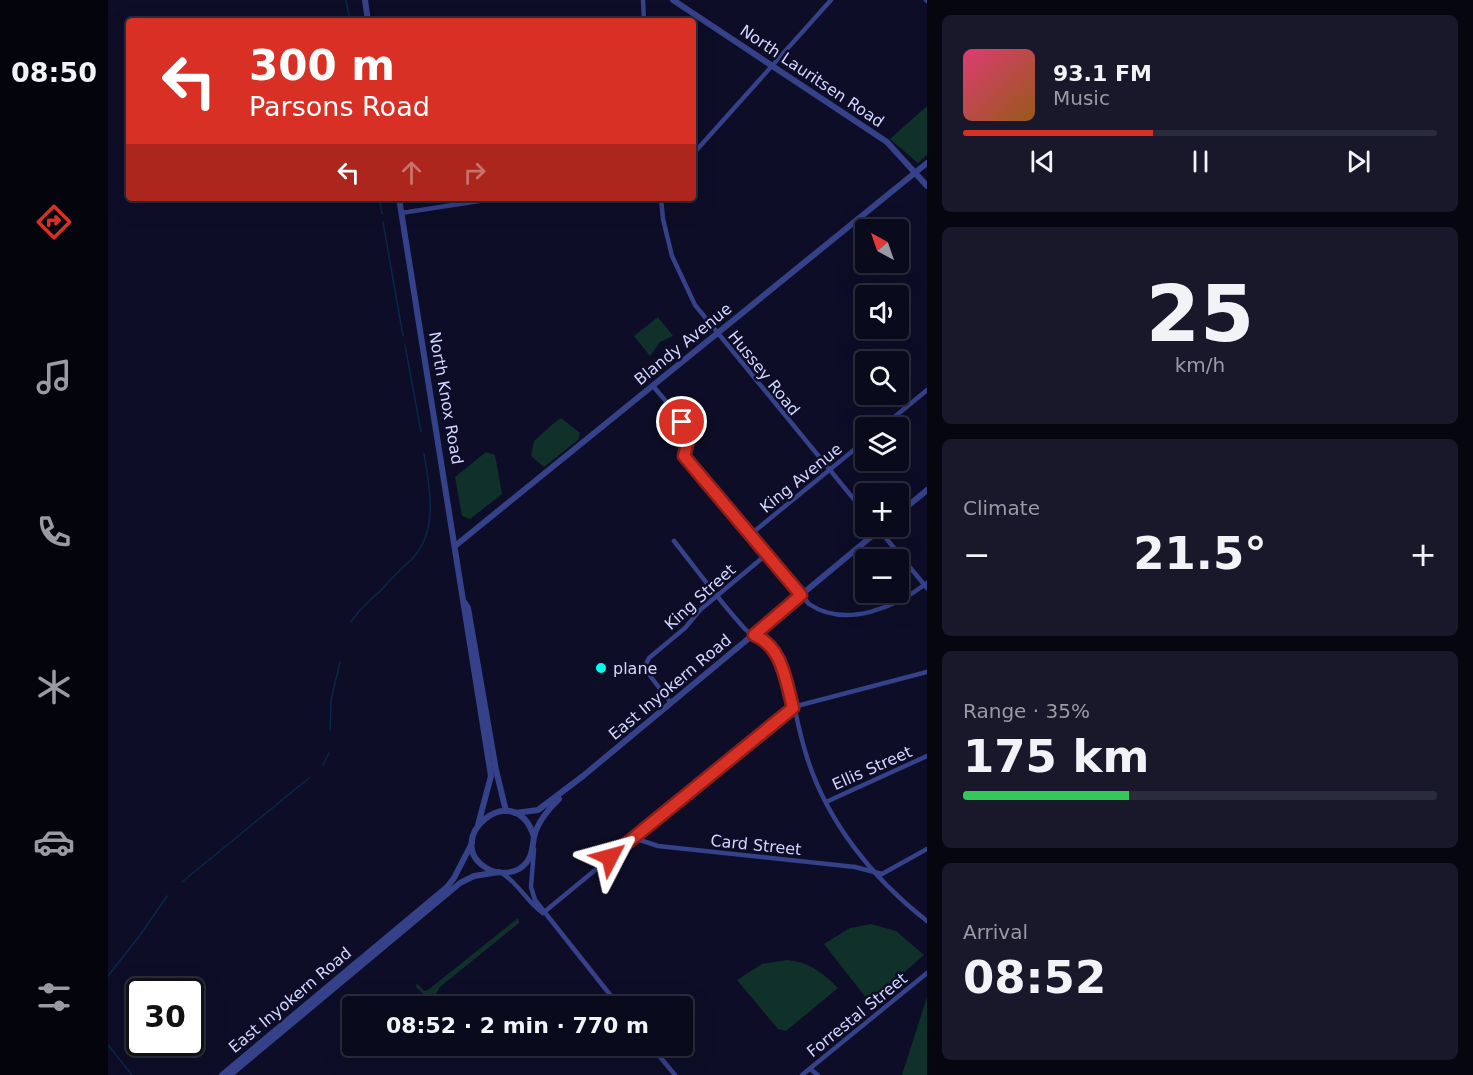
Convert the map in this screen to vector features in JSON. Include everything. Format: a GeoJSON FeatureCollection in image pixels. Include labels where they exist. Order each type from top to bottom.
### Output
{"type":"FeatureCollection","features":[{"type":"Feature","properties":{"kind":"street"},"geometry":{"type":"LineString","coordinates":[[365,0],[368,18]]}},
{"type":"Feature","properties":{"kind":"street"},"geometry":{"type":"LineString","coordinates":[[643,0],[644,18]]}},
{"type":"Feature","properties":{"kind":"street","name":"North Lauritsen Road"},"geometry":{"type":"LineString","coordinates":[[673,0],[887,142],[927,186]]}},
{"type":"Feature","properties":{"kind":"street"},"geometry":{"type":"LineString","coordinates":[[696,151],[831,0]]}},
{"type":"Feature","properties":{"kind":"street","name":"Blandy Avenue"},"geometry":{"type":"LineString","coordinates":[[455,546],[927,163]]}},
{"type":"Feature","properties":{"kind":"street","name":"North Knox Road"},"geometry":{"type":"LineString","coordinates":[[400,201],[491,776],[478,825]]}},
{"type":"Feature","properties":{"kind":"street"},"geometry":{"type":"LineString","coordinates":[[402,213],[480,201]]}},
{"type":"Feature","properties":{"kind":"street","name":"Hussey Road"},"geometry":{"type":"LineString","coordinates":[[661,201],[666,237],[678,271],[695,305],[855,501]]}},
{"type":"Feature","properties":{"kind":"street"},"geometry":{"type":"LineString","coordinates":[[653,386],[688,432],[689,443],[684,456],[809,604],[823,611],[857,614],[889,607],[926,585],[886,537]]}},
{"type":"Feature","properties":{"kind":"street"},"geometry":{"type":"LineString","coordinates":[[894,417],[927,390]]}},
{"type":"Feature","properties":{"kind":"street","name":"King Avenue"},"geometry":{"type":"LineString","coordinates":[[751,534],[855,449]]}},
{"type":"Feature","properties":{"kind":"street"},"geometry":{"type":"LineString","coordinates":[[909,505],[927,490]]}},
{"type":"Feature","properties":{"kind":"street","name":"East Inyokern Road"},"geometry":{"type":"LineString","coordinates":[[534,837],[550,807],[584,776],[869,537]]}},
{"type":"Feature","properties":{"kind":"street"},"geometry":{"type":"LineString","coordinates":[[674,541],[746,629],[765,640],[778,657],[806,757],[826,802],[851,844],[876,874],[927,921]]}},
{"type":"Feature","properties":{"kind":"street","name":"King Street"},"geometry":{"type":"LineString","coordinates":[[671,703],[644,668],[649,658],[685,628],[717,595],[767,554]]}},
{"type":"Feature","properties":{"kind":"street","name":"North Knox Road"},"geometry":{"type":"LineString","coordinates":[[465,603],[468,608],[496,771],[506,811]]}},
{"type":"Feature","properties":{"kind":"street"},"geometry":{"type":"LineString","coordinates":[[543,913],[793,708],[927,672]]}},
{"type":"Feature","properties":{"kind":"street","name":"Ellis Street"},"geometry":{"type":"LineString","coordinates":[[826,802],[927,756]]}},
{"type":"Feature","properties":{"kind":"street","name":"East Inyokern Road"},"geometry":{"type":"LineString","coordinates":[[514,813],[538,810],[584,776]]}},
{"type":"Feature","properties":{"kind":"street"},"geometry":{"type":"LineString","coordinates":[[543,913],[531,887],[535,858],[534,837],[528,822],[506,811],[485,817],[478,825],[472,843],[478,860],[484,867],[500,872],[516,882],[612,996]]}},
{"type":"Feature","properties":{"kind":"street","name":"Card Street"},"geometry":{"type":"LineString","coordinates":[[634,838],[658,846],[855,867],[876,874]]}},
{"type":"Feature","properties":{"kind":"street","name":"East Inyokern Road"},"geometry":{"type":"LineString","coordinates":[[222,1075],[447,887],[454,879],[472,843]]}},
{"type":"Feature","properties":{"kind":"street"},"geometry":{"type":"LineString","coordinates":[[500,872],[518,870],[531,858],[534,849]]}},
{"type":"Feature","properties":{"kind":"street"},"geometry":{"type":"LineString","coordinates":[[876,874],[890,872],[927,849]]}},
{"type":"Feature","properties":{"kind":"street","name":"East Inyokern Road"},"geometry":{"type":"LineString","coordinates":[[230,1075],[460,883],[474,876],[500,872]]}},
{"type":"Feature","properties":{"kind":"street","name":"Forrestal Street"},"geometry":{"type":"LineString","coordinates":[[802,1075],[926,976]]}},
{"type":"Feature","properties":{"kind":"street"},"geometry":{"type":"LineString","coordinates":[[659,1056],[675,1075]]}},
{"type":"Feature","properties":{"kind":"street"},"geometry":{"type":"LineString","coordinates":[[810,1069],[818,1075]]}},
{"type":"Feature","properties":{"kind":"green space"},"geometry":{"type":"Polygon","coordinates":[[[927,106],[927,155],[918,163],[890,139],[927,106]]]}},
{"type":"Feature","properties":{"kind":"green space"},"geometry":{"type":"Polygon","coordinates":[[[658,317],[673,336],[660,342],[650,356],[634,336],[658,317]]]}},
{"type":"Feature","properties":{"kind":"green space"},"geometry":{"type":"Polygon","coordinates":[[[561,418],[580,433],[578,440],[544,467],[531,456],[534,441],[561,418]]]}},
{"type":"Feature","properties":{"kind":"green space"},"geometry":{"type":"Polygon","coordinates":[[[486,452],[495,455],[502,494],[470,519],[462,516],[455,477],[486,452]]]}},
{"type":"Feature","properties":{"kind":"green space"},"geometry":{"type":"Polygon","coordinates":[[[518,918],[519,923],[440,987],[435,996],[425,996],[416,987],[417,983],[424,991],[518,918]]]}},
{"type":"Feature","properties":{"kind":"green space"},"geometry":{"type":"Polygon","coordinates":[[[871,924],[896,931],[924,955],[879,994],[867,999],[824,944],[850,928],[871,924]]]}},
{"type":"Feature","properties":{"kind":"green space"},"geometry":{"type":"Polygon","coordinates":[[[787,960],[815,969],[838,988],[786,1031],[778,1029],[737,980],[762,964],[787,960]]]}},
{"type":"Feature","properties":{"kind":"green space"},"geometry":{"type":"Polygon","coordinates":[[[927,997],[927,1075],[902,1075],[927,997]]]}},
{"type":"Feature","properties":{"kind":"waterway"},"geometry":{"type":"LineString","coordinates":[[346,0],[349,18]]}},
{"type":"Feature","properties":{"kind":"waterway"},"geometry":{"type":"LineString","coordinates":[[380,201],[382,214]]}},
{"type":"Feature","properties":{"kind":"waterway"},"geometry":{"type":"LineString","coordinates":[[383,222],[403,336]]}},
{"type":"Feature","properties":{"kind":"waterway"},"geometry":{"type":"LineString","coordinates":[[405,345],[421,432]]}},
{"type":"Feature","properties":{"kind":"waterway"},"geometry":{"type":"LineString","coordinates":[[351,622],[363,607],[411,560],[420,549],[426,536],[430,495],[424,454]]}},
{"type":"Feature","properties":{"kind":"waterway"},"geometry":{"type":"LineString","coordinates":[[330,730],[331,700],[340,662]]}},
{"type":"Feature","properties":{"kind":"waterway"},"geometry":{"type":"LineString","coordinates":[[323,765],[329,753]]}},
{"type":"Feature","properties":{"kind":"waterway"},"geometry":{"type":"LineString","coordinates":[[182,882],[309,778]]}},
{"type":"Feature","properties":{"kind":"waterway"},"geometry":{"type":"LineString","coordinates":[[108,976],[167,896]]}},
{"type":"Feature","properties":{"kind":"waterway"},"geometry":{"type":"LineString","coordinates":[[108,1045],[132,1075]]}},
{"type":"Feature","properties":{"kind":"place","name":"plane"},"geometry":{"type":"Point","coordinates":[601,668]}},
{"type":"Feature","properties":{"kind":"route"},"geometry":{"type":"LineString","coordinates":[[610,857],[793,708],[778,657],[770,644],[754,635],[801,595],[684,456],[688,448],[689,437],[682,422]]}}]}
